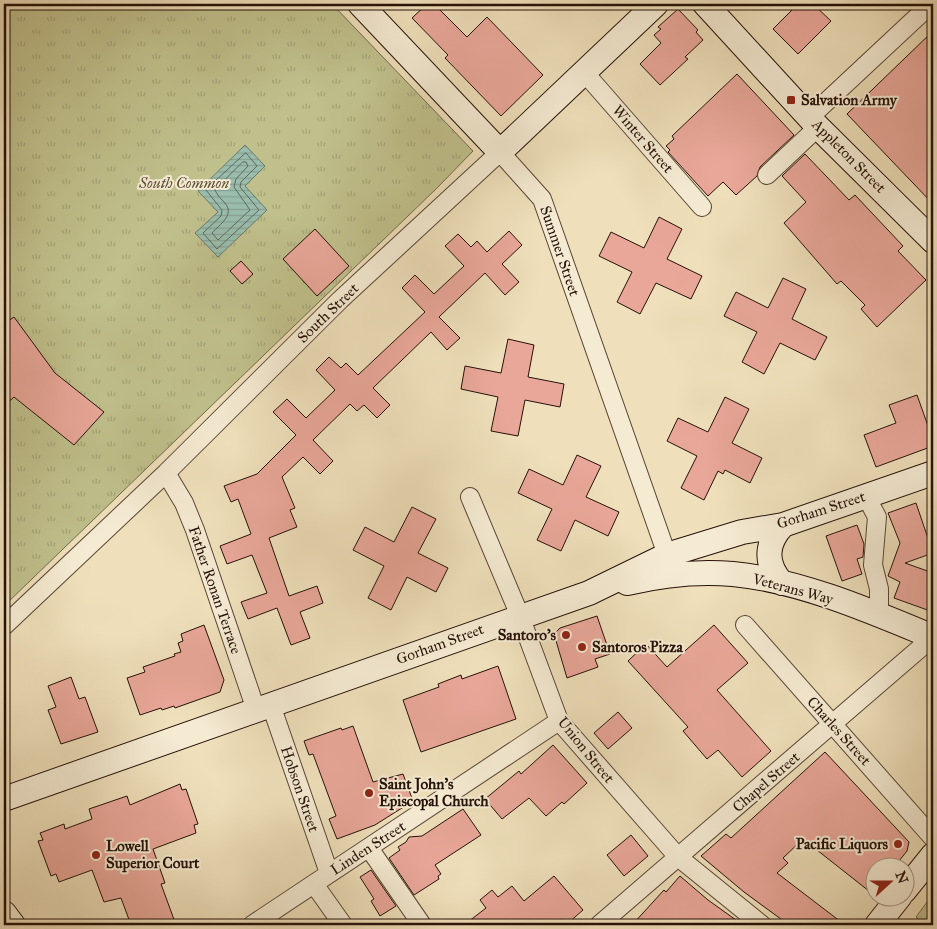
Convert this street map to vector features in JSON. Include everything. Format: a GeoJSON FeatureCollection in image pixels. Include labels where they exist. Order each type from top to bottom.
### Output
{"type":"FeatureCollection","features":[{"type":"Feature","properties":{"kind":"main road","name":"Summer Street"},"geometry":{"type":"LineString","coordinates":[[360,4],[500,152]]}},
{"type":"Feature","properties":{"kind":"main road","name":"South Street"},"geometry":{"type":"LineString","coordinates":[[500,152],[656,4]]}},
{"type":"Feature","properties":{"kind":"main road","name":"Appleton Street"},"geometry":{"type":"LineString","coordinates":[[705,4],[814,122],[933,241]]}},
{"type":"Feature","properties":{"kind":"main road","name":"Gorham Street"},"geometry":{"type":"LineString","coordinates":[[4,799],[589,593],[667,555],[742,532],[783,524],[933,473]]}},
{"type":"Feature","properties":{"kind":"main road"},"geometry":{"type":"LineString","coordinates":[[782,583],[774,573],[769,560],[769,547],[774,534],[783,524]]}},
{"type":"Feature","properties":{"kind":"main road","name":"Veterans Way"},"geometry":{"type":"LineString","coordinates":[[589,593],[648,579],[703,573],[733,574],[782,583],[878,614],[933,637]]}},
{"type":"Feature","properties":{"kind":"main road"},"geometry":{"type":"LineString","coordinates":[[914,879],[933,855]]}},
{"type":"Feature","properties":{"kind":"main road"},"geometry":{"type":"LineString","coordinates":[[877,925],[892,906]]}},
{"type":"Feature","properties":{"kind":"main road"},"geometry":{"type":"LineString","coordinates":[[4,913],[13,925]]}},
{"type":"Feature","properties":{"kind":"street"},"geometry":{"type":"LineString","coordinates":[[767,175],[814,122],[931,4]]}},
{"type":"Feature","properties":{"kind":"street","name":"Winter Street"},"geometry":{"type":"LineString","coordinates":[[584,72],[702,207]]}},
{"type":"Feature","properties":{"kind":"street","name":"South Street"},"geometry":{"type":"LineString","coordinates":[[4,626],[166,473],[340,300],[500,152]]}},
{"type":"Feature","properties":{"kind":"street","name":"Summer Street"},"geometry":{"type":"LineString","coordinates":[[500,152],[542,199],[667,555]]}},
{"type":"Feature","properties":{"kind":"street","name":"Father Ronan Terrace"},"geometry":{"type":"LineString","coordinates":[[166,473],[184,503],[263,708]]}},
{"type":"Feature","properties":{"kind":"street"},"geometry":{"type":"LineString","coordinates":[[866,496],[877,518],[872,566],[879,589],[878,614]]}},
{"type":"Feature","properties":{"kind":"street","name":"Union Street"},"geometry":{"type":"LineString","coordinates":[[470,497],[520,616],[559,721],[678,857],[762,925]]}},
{"type":"Feature","properties":{"kind":"street","name":"Charles Street"},"geometry":{"type":"LineString","coordinates":[[745,626],[933,838]]}},
{"type":"Feature","properties":{"kind":"street","name":"Chapel Street"},"geometry":{"type":"LineString","coordinates":[[598,925],[933,637]]}},
{"type":"Feature","properties":{"kind":"street","name":"Hobson Street"},"geometry":{"type":"LineString","coordinates":[[263,708],[330,873]]}},
{"type":"Feature","properties":{"kind":"street","name":"Linden Street"},"geometry":{"type":"LineString","coordinates":[[252,925],[559,721]]}},
{"type":"Feature","properties":{"kind":"street"},"geometry":{"type":"LineString","coordinates":[[369,848],[422,925]]}},
{"type":"Feature","properties":{"kind":"street"},"geometry":{"type":"LineString","coordinates":[[314,884],[343,925]]}},
{"type":"Feature","properties":{"kind":"green space","name":"South Common"},"geometry":{"type":"Polygon","coordinates":[[[4,4],[332,4],[473,151],[4,606],[4,4]]]}},
{"type":"Feature","properties":{"kind":"green space"},"geometry":{"type":"Polygon","coordinates":[[[933,894],[933,925],[926,925],[916,917],[933,894]]]}},
{"type":"Feature","properties":{"kind":"water"},"geometry":{"type":"Polygon","coordinates":[[[245,145],[265,166],[245,186],[267,210],[218,257],[195,233],[218,212],[198,191],[245,145]]]}},
{"type":"Feature","properties":{"kind":"building"},"geometry":{"type":"Polygon","coordinates":[[[427,4],[434,4],[467,37],[487,17],[543,75],[501,116],[445,58],[448,55],[412,18],[427,4]]]}},
{"type":"Feature","properties":{"kind":"building"},"geometry":{"type":"Polygon","coordinates":[[[798,4],[813,4],[831,21],[798,54],[773,29],[798,4]]]}},
{"type":"Feature","properties":{"kind":"building"},"geometry":{"type":"Polygon","coordinates":[[[678,9],[698,30],[696,32],[703,40],[685,57],[688,59],[660,85],[640,64],[661,43],[654,35],[661,29],[658,27],[678,9]]]}},
{"type":"Feature","properties":{"kind":"building"},"geometry":{"type":"Polygon","coordinates":[[[933,31],[933,204],[847,114],[933,31]]]}},
{"type":"Feature","properties":{"kind":"building"},"geometry":{"type":"Polygon","coordinates":[[[737,74],[794,135],[760,167],[757,176],[736,195],[723,182],[708,196],[668,152],[670,150],[666,146],[674,139],[672,136],[737,74]]]}},
{"type":"Feature","properties":{"kind":"building"},"geometry":{"type":"Polygon","coordinates":[[[805,154],[849,200],[855,195],[903,246],[898,251],[926,280],[877,327],[861,309],[865,305],[841,281],[837,284],[784,223],[806,202],[782,176],[805,154]]]}},
{"type":"Feature","properties":{"kind":"building"},"geometry":{"type":"Polygon","coordinates":[[[659,217],[682,229],[667,259],[702,276],[691,299],[656,283],[640,314],[617,302],[632,272],[599,256],[611,232],[644,248],[659,217]]]}},
{"type":"Feature","properties":{"kind":"building"},"geometry":{"type":"Polygon","coordinates":[[[315,229],[349,266],[317,296],[283,259],[315,229]]]}},
{"type":"Feature","properties":{"kind":"building"},"geometry":{"type":"Polygon","coordinates":[[[509,231],[522,245],[502,264],[519,282],[505,295],[485,273],[439,317],[460,338],[447,350],[431,332],[373,388],[390,405],[377,418],[364,405],[357,411],[350,404],[313,440],[333,461],[320,474],[303,457],[282,477],[295,508],[290,510],[297,527],[269,538],[289,596],[317,586],[323,603],[300,612],[310,638],[291,645],[277,608],[248,619],[241,602],[267,593],[252,555],[227,564],[220,546],[251,534],[238,499],[231,502],[224,486],[257,474],[296,435],[273,412],[287,399],[306,418],[335,390],[316,370],[329,357],[341,368],[346,363],[358,375],[425,312],[402,288],[415,275],[434,294],[464,266],[445,246],[458,234],[471,247],[477,241],[487,252],[509,231]]]}},
{"type":"Feature","properties":{"kind":"building"},"geometry":{"type":"Polygon","coordinates":[[[241,261],[253,274],[242,284],[230,271],[241,261]]]}},
{"type":"Feature","properties":{"kind":"building"},"geometry":{"type":"Polygon","coordinates":[[[783,278],[806,289],[792,319],[827,337],[815,360],[780,343],[764,374],[742,362],[757,332],[724,316],[736,292],[768,308],[783,278]]]}},
{"type":"Feature","properties":{"kind":"building"},"geometry":{"type":"Polygon","coordinates":[[[14,317],[55,373],[104,412],[74,445],[14,397],[4,406],[4,324],[14,317]]]}},
{"type":"Feature","properties":{"kind":"building"},"geometry":{"type":"Polygon","coordinates":[[[508,339],[534,345],[528,377],[564,384],[560,407],[525,400],[518,436],[491,431],[498,397],[461,389],[465,366],[501,373],[508,339]]]}},
{"type":"Feature","properties":{"kind":"building"},"geometry":{"type":"Polygon","coordinates":[[[917,395],[933,440],[933,446],[876,467],[864,435],[896,423],[889,405],[917,395]]]}},
{"type":"Feature","properties":{"kind":"building"},"geometry":{"type":"Polygon","coordinates":[[[725,397],[749,409],[732,443],[762,458],[750,483],[725,470],[723,474],[718,471],[704,500],[681,488],[697,456],[667,441],[678,418],[708,432],[725,397]]]}},
{"type":"Feature","properties":{"kind":"building"},"geometry":{"type":"Polygon","coordinates":[[[577,455],[601,466],[586,497],[619,512],[608,536],[575,520],[561,551],[537,540],[552,509],[518,493],[529,469],[563,485],[577,455]]]}},
{"type":"Feature","properties":{"kind":"building"},"geometry":{"type":"Polygon","coordinates":[[[916,503],[933,553],[905,563],[933,573],[933,612],[894,598],[900,582],[888,576],[900,543],[888,513],[916,503]]]}},
{"type":"Feature","properties":{"kind":"building"},"geometry":{"type":"Polygon","coordinates":[[[412,507],[436,519],[418,553],[448,568],[436,592],[407,577],[391,610],[368,598],[384,566],[353,550],[365,527],[394,542],[412,507]]]}},
{"type":"Feature","properties":{"kind":"building"},"geometry":{"type":"Polygon","coordinates":[[[857,525],[864,544],[863,557],[857,559],[862,574],[842,581],[826,536],[857,525]]]}},
{"type":"Feature","properties":{"kind":"building","name":"Santoros Pizza"},"geometry":{"type":"Polygon","coordinates":[[[597,616],[610,654],[595,659],[598,667],[567,678],[554,634],[560,628],[597,616]]]}},
{"type":"Feature","properties":{"kind":"building"},"geometry":{"type":"Polygon","coordinates":[[[204,625],[224,680],[220,692],[175,708],[174,706],[162,710],[161,708],[140,715],[127,678],[145,672],[143,667],[175,656],[174,654],[181,652],[178,643],[183,641],[181,634],[204,625]]]}},
{"type":"Feature","properties":{"kind":"building"},"geometry":{"type":"Polygon","coordinates":[[[714,625],[748,663],[717,690],[771,751],[742,777],[718,750],[707,759],[683,731],[688,727],[628,661],[646,644],[667,667],[714,625]]]}},
{"type":"Feature","properties":{"kind":"building"},"geometry":{"type":"Polygon","coordinates":[[[498,666],[516,719],[421,752],[403,700],[439,687],[438,684],[461,675],[462,679],[498,666]]]}},
{"type":"Feature","properties":{"kind":"building"},"geometry":{"type":"Polygon","coordinates":[[[71,677],[79,699],[85,697],[98,732],[61,744],[48,710],[56,707],[48,686],[71,677]]]}},
{"type":"Feature","properties":{"kind":"building"},"geometry":{"type":"Polygon","coordinates":[[[618,712],[632,728],[608,749],[594,733],[618,712]]]}},
{"type":"Feature","properties":{"kind":"building","name":"Saint John's Episcopal Church"},"geometry":{"type":"Polygon","coordinates":[[[353,726],[373,782],[403,774],[413,801],[375,825],[337,839],[329,819],[336,816],[313,754],[309,755],[304,741],[341,728],[342,730],[353,726]]]}},
{"type":"Feature","properties":{"kind":"building"},"geometry":{"type":"Polygon","coordinates":[[[553,745],[587,783],[564,804],[562,802],[546,816],[529,798],[502,819],[485,799],[519,771],[521,774],[553,745]]]}},
{"type":"Feature","properties":{"kind":"building"},"geometry":{"type":"Polygon","coordinates":[[[825,752],[909,842],[907,851],[903,856],[864,856],[864,887],[803,839],[783,858],[788,863],[777,873],[845,925],[789,925],[744,892],[701,856],[726,834],[731,838],[825,752]]]}},
{"type":"Feature","properties":{"kind":"building","name":"Lowell Superior Court"},"geometry":{"type":"Polygon","coordinates":[[[180,784],[182,790],[186,789],[198,824],[194,825],[196,833],[153,849],[165,883],[161,884],[176,925],[131,925],[121,898],[104,902],[92,870],[59,882],[56,874],[51,876],[38,841],[43,840],[40,833],[64,824],[65,829],[92,819],[89,809],[127,796],[130,805],[180,784]]]}},
{"type":"Feature","properties":{"kind":"building"},"geometry":{"type":"Polygon","coordinates":[[[463,809],[481,835],[435,865],[441,874],[438,876],[439,879],[414,895],[389,858],[400,850],[398,847],[406,842],[409,837],[422,836],[463,809]]]}},
{"type":"Feature","properties":{"kind":"building"},"geometry":{"type":"Polygon","coordinates":[[[631,835],[648,856],[624,876],[607,855],[631,835]]]}},
{"type":"Feature","properties":{"kind":"building"},"geometry":{"type":"Polygon","coordinates":[[[371,870],[396,906],[380,916],[371,901],[374,899],[360,877],[371,870]]]}},
{"type":"Feature","properties":{"kind":"building"},"geometry":{"type":"Polygon","coordinates":[[[554,876],[583,910],[567,924],[562,919],[554,925],[464,925],[486,908],[480,900],[492,890],[498,897],[512,886],[524,901],[554,876]]]}},
{"type":"Feature","properties":{"kind":"building"},"geometry":{"type":"Polygon","coordinates":[[[680,876],[708,900],[743,925],[632,925],[664,890],[666,892],[680,876]]]}},
{"type":"Feature","properties":{"kind":"place","name":"Salvation Army"},"geometry":{"type":"Point","coordinates":[791,100]}},
{"type":"Feature","properties":{"kind":"place","name":"Santoro's"},"geometry":{"type":"Point","coordinates":[566,635]}},
{"type":"Feature","properties":{"kind":"place","name":"Santoros Pizza"},"geometry":{"type":"Point","coordinates":[582,647]}},
{"type":"Feature","properties":{"kind":"place","name":"Saint John's Episcopal Church"},"geometry":{"type":"Point","coordinates":[369,793]}},
{"type":"Feature","properties":{"kind":"place","name":"Pacific Liquors"},"geometry":{"type":"Point","coordinates":[898,844]}},
{"type":"Feature","properties":{"kind":"place","name":"Lowell Superior Court"},"geometry":{"type":"Point","coordinates":[96,855]}}]}
